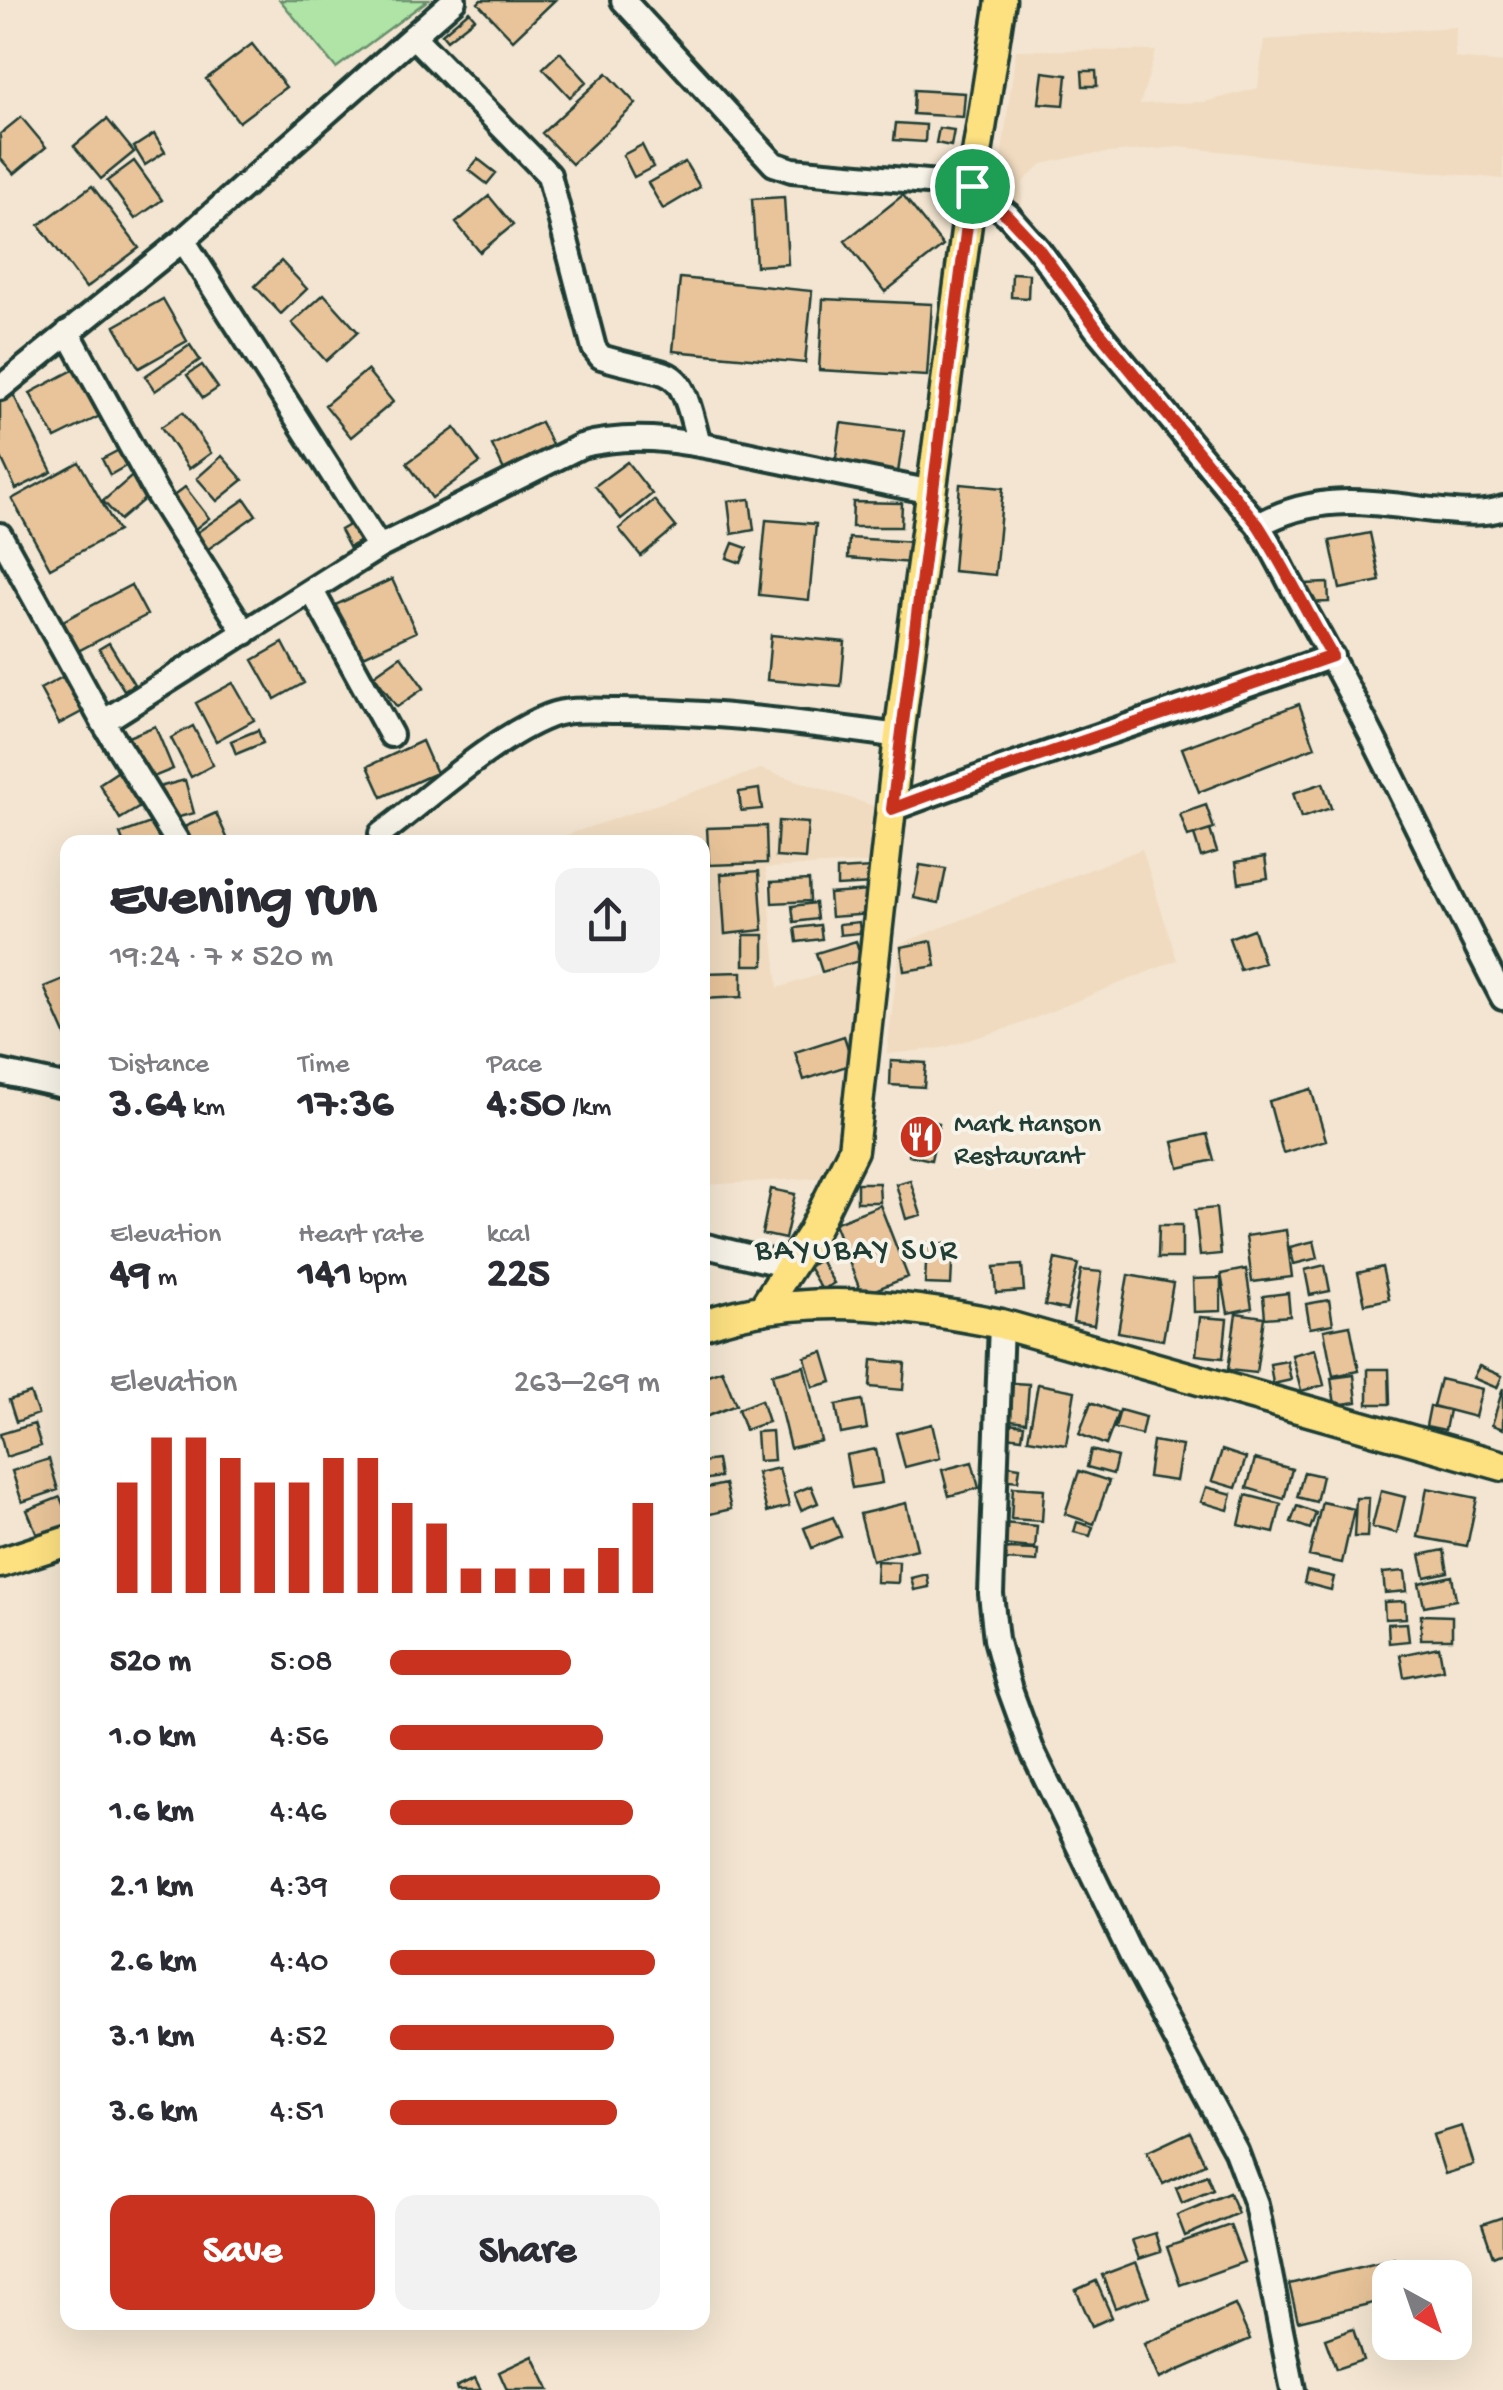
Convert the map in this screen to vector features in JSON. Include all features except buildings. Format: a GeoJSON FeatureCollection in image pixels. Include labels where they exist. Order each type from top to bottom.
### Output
{"type":"FeatureCollection","features":[{"type":"Feature","properties":{"kind":"main road"},"geometry":{"type":"LineString","coordinates":[[764,1307],[812,1233],[853,1150],[899,736],[972,186],[1002,0]]}},
{"type":"Feature","properties":{"kind":"main road"},"geometry":{"type":"LineString","coordinates":[[710,1323],[764,1307],[848,1304],[930,1310],[1000,1324],[1503,1466]]}},
{"type":"Feature","properties":{"kind":"main road"},"geometry":{"type":"LineString","coordinates":[[0,1563],[60,1544]]}},
{"type":"Feature","properties":{"kind":"street"},"geometry":{"type":"LineString","coordinates":[[0,388],[183,240],[454,0]]}},
{"type":"Feature","properties":{"kind":"street"},"geometry":{"type":"LineString","coordinates":[[623,0],[767,158],[782,168],[972,186],[1038,248],[1098,330],[1258,525],[1279,558],[1503,998]]}},
{"type":"Feature","properties":{"kind":"street"},"geometry":{"type":"LineString","coordinates":[[412,36],[549,175],[594,348],[601,356],[671,374],[686,394],[699,444]]}},
{"type":"Feature","properties":{"kind":"street"},"geometry":{"type":"LineString","coordinates":[[183,240],[380,546]]}},
{"type":"Feature","properties":{"kind":"street"},"geometry":{"type":"LineString","coordinates":[[68,332],[157,494],[245,633]]}},
{"type":"Feature","properties":{"kind":"street"},"geometry":{"type":"LineString","coordinates":[[103,722],[380,546],[581,446],[604,440],[644,438],[699,444],[932,492]]}},
{"type":"Feature","properties":{"kind":"street"},"geometry":{"type":"LineString","coordinates":[[1258,525],[1284,511],[1332,500],[1462,513],[1503,508]]}},
{"type":"Feature","properties":{"kind":"street"},"geometry":{"type":"LineString","coordinates":[[0,534],[103,722],[173,835]]}},
{"type":"Feature","properties":{"kind":"street"},"geometry":{"type":"LineString","coordinates":[[312,591],[391,735]]}},
{"type":"Feature","properties":{"kind":"street"},"geometry":{"type":"LineString","coordinates":[[892,809],[1032,756],[1156,718],[1332,656]]}},
{"type":"Feature","properties":{"kind":"street"},"geometry":{"type":"LineString","coordinates":[[381,834],[493,749],[529,725],[555,714],[647,711],[778,719],[899,736]]}},
{"type":"Feature","properties":{"kind":"street"},"geometry":{"type":"LineString","coordinates":[[0,1072],[60,1085]]}},
{"type":"Feature","properties":{"kind":"street"},"geometry":{"type":"LineString","coordinates":[[710,1247],[788,1266]]}},
{"type":"Feature","properties":{"kind":"street"},"geometry":{"type":"LineString","coordinates":[[1000,1324],[992,1594],[996,1639],[1009,1687],[1032,1750],[1132,1957],[1236,2151],[1256,2204],[1292,2390]]}},
{"type":"Feature","properties":{"kind":"shaded area"},"geometry":{"type":"Polygon","coordinates":[[[1456,27],[1455,58],[1503,63],[1503,179],[1178,147],[1083,155],[1042,164],[1023,182],[1021,207],[998,182],[1016,50],[1156,51],[1140,104],[1205,102],[1258,88],[1264,40],[1456,27]]]}},
{"type":"Feature","properties":{"kind":"shaded area"},"geometry":{"type":"Polygon","coordinates":[[[761,769],[883,809],[880,862],[766,868],[778,988],[868,959],[851,1101],[828,1177],[710,1185],[710,835],[567,835],[761,769]]]}},
{"type":"Feature","properties":{"kind":"shaded area"},"geometry":{"type":"Polygon","coordinates":[[[1142,849],[1177,960],[1015,1026],[942,1048],[887,1054],[900,944],[1142,849]]]}},
{"type":"Feature","properties":{"kind":"green space"},"geometry":{"type":"Polygon","coordinates":[[[280,0],[428,0],[336,68],[280,0]]]}},
{"type":"Feature","properties":{"kind":"place","name":"Mark Hanson Restaurant"},"geometry":{"type":"Point","coordinates":[921,1137]}},
{"type":"Feature","properties":{"kind":"district","name":"BAYUBAY SUR"},"geometry":{"type":"Point","coordinates":[857,1247]}},
{"type":"Feature","properties":{"kind":"route"},"geometry":{"type":"LineString","coordinates":[[972,186],[1038,248],[1098,330],[1258,525],[1332,656],[1156,718],[1032,756],[892,809],[899,736],[972,186]]}}]}
